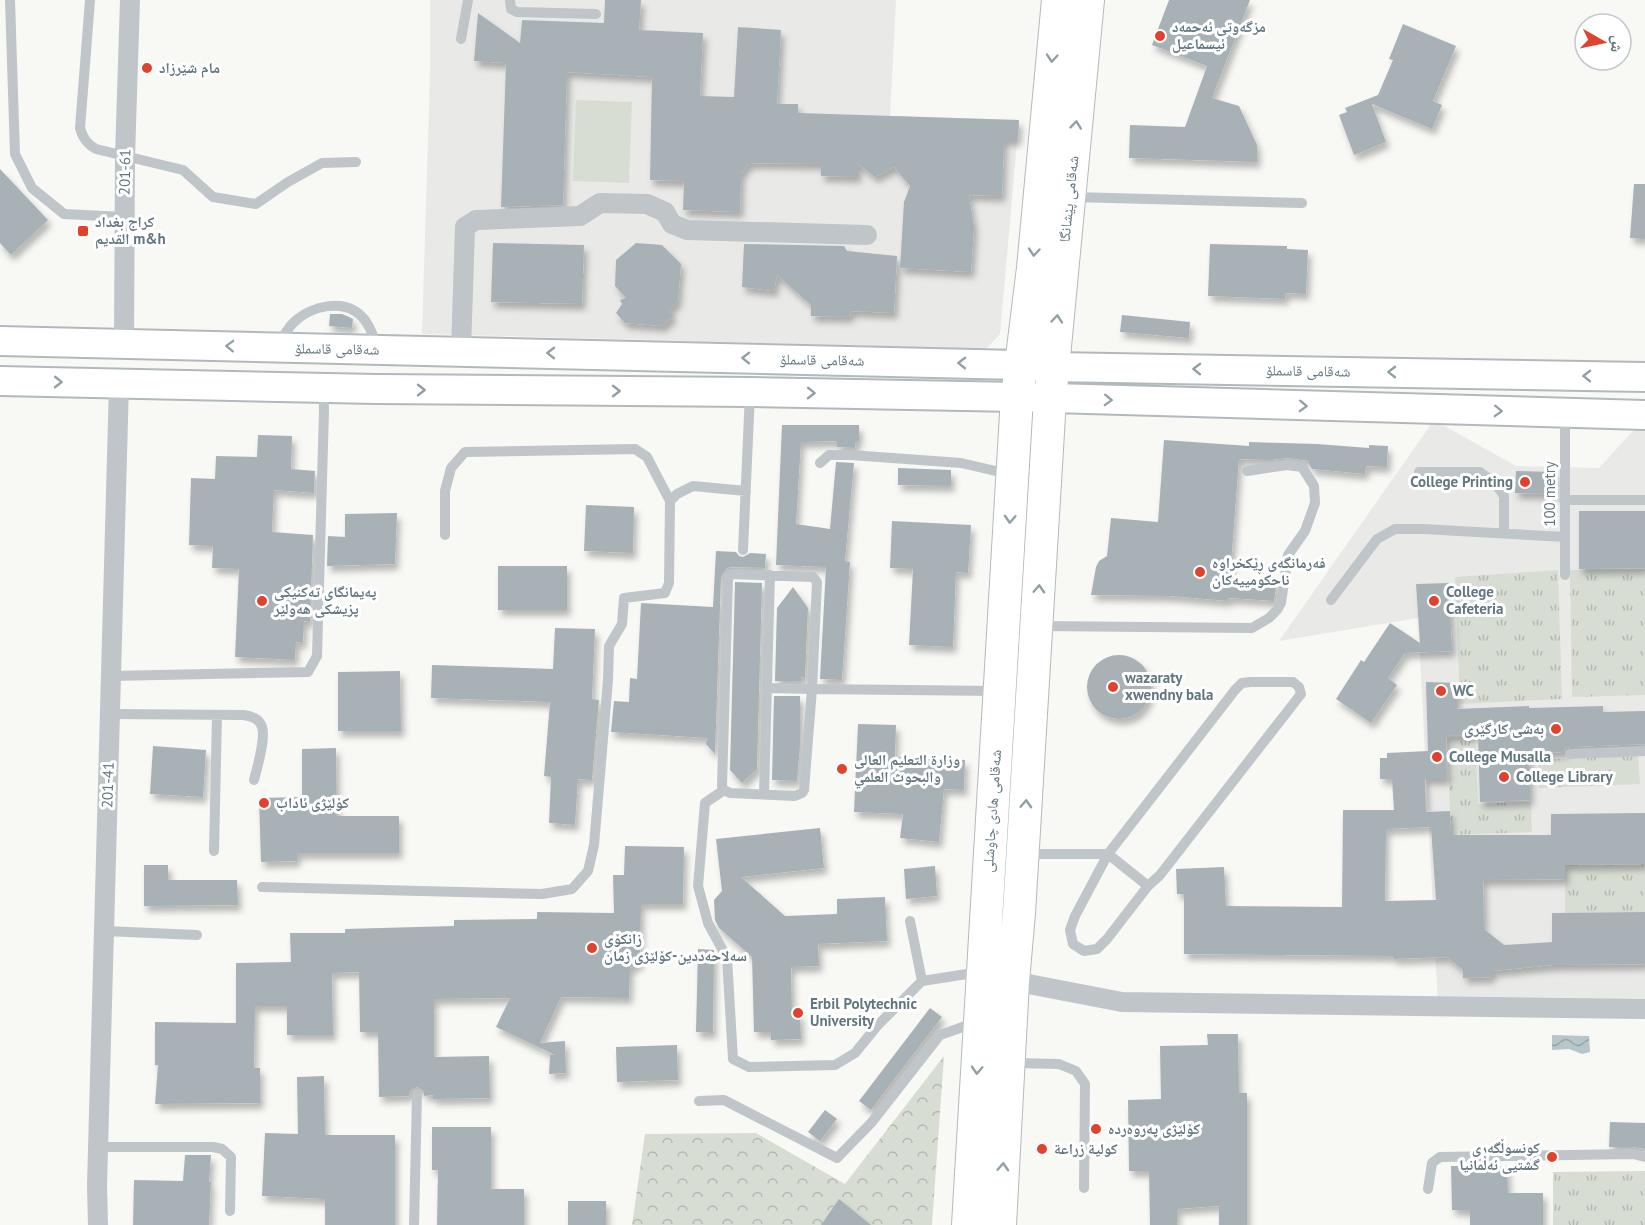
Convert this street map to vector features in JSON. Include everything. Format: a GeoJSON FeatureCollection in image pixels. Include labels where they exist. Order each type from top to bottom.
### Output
{"type":"FeatureCollection","features":[{"type":"Feature","properties":{"kind":"main road","name":"شەقامی پێشانگا"},"geometry":{"type":"LineString","coordinates":[[1017,397],[1033,268],[1058,0]]}},
{"type":"Feature","properties":{"kind":"main road","name":"شەقامی پێشانگا"},"geometry":{"type":"LineString","coordinates":[[1050,399],[1088,0]]}},
{"type":"Feature","properties":{"kind":"main road","name":"شەقامی قاسملۆ"},"geometry":{"type":"LineString","coordinates":[[0,341],[1053,367],[1645,377]]}},
{"type":"Feature","properties":{"kind":"main road"},"geometry":{"type":"LineString","coordinates":[[376,389],[381,370],[378,350]]}},
{"type":"Feature","properties":{"kind":"main road"},"geometry":{"type":"LineString","coordinates":[[0,381],[376,389],[1017,397],[1645,416]]}},
{"type":"Feature","properties":{"kind":"main road","name":"شەقامی هادی چاوشلی"},"geometry":{"type":"LineString","coordinates":[[968,1225],[1017,397]]}},
{"type":"Feature","properties":{"kind":"main road"},"geometry":{"type":"LineString","coordinates":[[1000,1225],[1050,399]]}},
{"type":"Feature","properties":{"kind":"main road"},"geometry":{"type":"LineString","coordinates":[[989,870],[1005,875],[1014,873],[1022,859]]}},
{"type":"Feature","properties":{"kind":"main road"},"geometry":{"type":"LineString","coordinates":[[986,916],[1006,909],[1019,914]]}},
{"type":"Feature","properties":{"kind":"street","name":"201-61"},"geometry":{"type":"LineString","coordinates":[[124,344],[125,157],[130,0]]}},
{"type":"Feature","properties":{"kind":"street"},"geometry":{"type":"LineString","coordinates":[[461,351],[465,226],[476,220],[580,216],[600,203],[647,204],[665,212],[672,224],[687,230],[867,235]]}},
{"type":"Feature","properties":{"kind":"street","name":"201-41"},"geometry":{"type":"LineString","coordinates":[[98,1225],[97,1186],[119,383]]}},
{"type":"Feature","properties":{"kind":"street"},"geometry":{"type":"LineString","coordinates":[[1013,981],[1122,1002],[1645,1009]]}},
{"type":"Feature","properties":{"kind":"street","name":"201-41"},"geometry":{"type":"LineString","coordinates":[[91,1225],[97,1186]]}},
{"type":"Feature","properties":{"kind":"lane"},"geometry":{"type":"LineString","coordinates":[[10,0],[15,154],[32,188],[64,214],[124,217]]}},
{"type":"Feature","properties":{"kind":"lane"},"geometry":{"type":"LineString","coordinates":[[90,0],[80,128],[88,144],[96,149],[183,170],[213,197],[256,204],[288,182],[322,163],[356,162]]}},
{"type":"Feature","properties":{"kind":"lane"},"geometry":{"type":"LineString","coordinates":[[461,39],[468,0]]}},
{"type":"Feature","properties":{"kind":"lane"},"geometry":{"type":"LineString","coordinates":[[510,0],[511,9],[517,12],[596,14]]}},
{"type":"Feature","properties":{"kind":"lane"},"geometry":{"type":"LineString","coordinates":[[1069,197],[1302,203]]}},
{"type":"Feature","properties":{"kind":"lane"},"geometry":{"type":"LineString","coordinates":[[275,348],[293,323],[305,314],[323,306],[344,306],[358,312],[368,324],[378,350]]}},
{"type":"Feature","properties":{"kind":"lane"},"geometry":{"type":"LineString","coordinates":[[111,676],[308,672],[317,656],[323,388]]}},
{"type":"Feature","properties":{"kind":"lane"},"geometry":{"type":"LineString","coordinates":[[743,550],[750,392]]}},
{"type":"Feature","properties":{"kind":"lane","name":"100 metry"},"geometry":{"type":"LineString","coordinates":[[1565,413],[1565,576]]}},
{"type":"Feature","properties":{"kind":"lane"},"geometry":{"type":"LineString","coordinates":[[262,887],[542,894],[572,888],[588,871],[594,845],[609,646],[622,624],[624,598],[665,593],[669,583],[670,501],[646,457],[635,449],[465,453],[451,468],[445,491],[445,534]]}},
{"type":"Feature","properties":{"kind":"lane"},"geometry":{"type":"LineString","coordinates":[[820,463],[829,455],[851,455],[961,463],[1013,475]]}},
{"type":"Feature","properties":{"kind":"lane"},"geometry":{"type":"LineString","coordinates":[[1036,626],[1252,628],[1269,618],[1281,603],[1288,555],[1305,531],[1315,503],[1314,486],[1302,467],[1287,465],[1246,471]]}},
{"type":"Feature","properties":{"kind":"lane"},"geometry":{"type":"LineString","coordinates":[[1419,472],[1480,472],[1496,483],[1504,496],[1504,532]]}},
{"type":"Feature","properties":{"kind":"lane"},"geometry":{"type":"LineString","coordinates":[[670,501],[677,494],[693,486],[746,491]]}},
{"type":"Feature","properties":{"kind":"lane"},"geometry":{"type":"LineString","coordinates":[[1564,500],[1645,500]]}},
{"type":"Feature","properties":{"kind":"lane"},"geometry":{"type":"LineString","coordinates":[[1331,600],[1377,539],[1395,529],[1504,532],[1565,537]]}},
{"type":"Feature","properties":{"kind":"lane"},"geometry":{"type":"LineString","coordinates":[[730,574],[770,575],[813,577],[817,582],[804,790],[795,796],[730,793],[722,786],[728,578],[730,574]]}},
{"type":"Feature","properties":{"kind":"lane"},"geometry":{"type":"LineString","coordinates":[[764,794],[770,575]]}},
{"type":"Feature","properties":{"kind":"lane"},"geometry":{"type":"LineString","coordinates":[[1293,682],[1299,687],[1301,694],[1160,875],[1148,886],[1097,949],[1084,951],[1073,944],[1070,930],[1075,916],[1108,854],[1235,690],[1242,683],[1293,682]]}},
{"type":"Feature","properties":{"kind":"lane"},"geometry":{"type":"LineString","coordinates":[[768,688],[1000,691]]}},
{"type":"Feature","properties":{"kind":"lane"},"geometry":{"type":"LineString","coordinates":[[110,714],[255,717],[262,727],[262,745],[254,780]]}},
{"type":"Feature","properties":{"kind":"lane"},"geometry":{"type":"LineString","coordinates":[[214,851],[217,715]]}},
{"type":"Feature","properties":{"kind":"lane"},"geometry":{"type":"LineString","coordinates":[[1570,754],[1645,751]]}},
{"type":"Feature","properties":{"kind":"lane"},"geometry":{"type":"LineString","coordinates":[[724,790],[705,803],[698,886],[708,922],[727,958],[733,1059],[748,1067],[835,1065],[855,1053],[877,1026],[922,981],[983,971]]}},
{"type":"Feature","properties":{"kind":"lane"},"geometry":{"type":"LineString","coordinates":[[1022,859],[1036,854],[1108,854],[1148,886]]}},
{"type":"Feature","properties":{"kind":"lane"},"geometry":{"type":"LineString","coordinates":[[910,921],[922,981]]}},
{"type":"Feature","properties":{"kind":"lane"},"geometry":{"type":"LineString","coordinates":[[105,931],[197,934]]}},
{"type":"Feature","properties":{"kind":"lane"},"geometry":{"type":"LineString","coordinates":[[699,1101],[724,1100],[837,1158],[872,1122],[940,1035],[980,1021]]}},
{"type":"Feature","properties":{"kind":"lane"},"geometry":{"type":"LineString","coordinates":[[1009,1063],[1059,1064],[1076,1071],[1085,1084],[1084,1188]]}},
{"type":"Feature","properties":{"kind":"lane"},"geometry":{"type":"LineString","coordinates":[[414,1225],[417,1094]]}},
{"type":"Feature","properties":{"kind":"lane"},"geometry":{"type":"LineString","coordinates":[[99,1147],[213,1147],[222,1149],[231,1157],[230,1211]]}},
{"type":"Feature","properties":{"kind":"lane"},"geometry":{"type":"LineString","coordinates":[[1428,1189],[1432,1163],[1440,1157],[1633,1154],[1645,1157]]}},
{"type":"Feature","properties":{"kind":"shaded area"},"geometry":{"type":"Polygon","coordinates":[[[430,0],[896,0],[890,116],[1019,120],[1000,334],[986,349],[422,334],[430,0]]]}},
{"type":"Feature","properties":{"kind":"shaded area"},"geometry":{"type":"Polygon","coordinates":[[[1645,418],[1645,1007],[1438,1005],[1418,618],[1279,641],[1434,420],[1516,466],[1599,468],[1645,418]]]}},
{"type":"Feature","properties":{"kind":"green space"},"geometry":{"type":"Polygon","coordinates":[[[576,100],[632,102],[629,183],[573,181],[576,100]]]}},
{"type":"Feature","properties":{"kind":"green space"},"geometry":{"type":"Polygon","coordinates":[[[1645,569],[1645,695],[1572,697],[1570,570],[1645,569]]]}},
{"type":"Feature","properties":{"kind":"green space"},"geometry":{"type":"Polygon","coordinates":[[[1558,570],[1562,699],[1460,704],[1455,577],[1558,570]]]}},
{"type":"Feature","properties":{"kind":"green space"},"geometry":{"type":"Polygon","coordinates":[[[1475,736],[1478,804],[1531,802],[1532,832],[1451,835],[1447,738],[1475,736]]]}},
{"type":"Feature","properties":{"kind":"green space"},"geometry":{"type":"Polygon","coordinates":[[[1638,756],[1640,784],[1539,788],[1538,760],[1638,756]]]}},
{"type":"Feature","properties":{"kind":"green space"},"geometry":{"type":"Polygon","coordinates":[[[1645,864],[1645,912],[1565,913],[1565,865],[1645,864]]]}},
{"type":"Feature","properties":{"kind":"green space"},"geometry":{"type":"Polygon","coordinates":[[[944,1056],[932,1225],[632,1225],[645,1134],[756,1133],[845,1184],[944,1056]]]}},
{"type":"Feature","properties":{"kind":"green space"},"geometry":{"type":"Polygon","coordinates":[[[1645,1171],[1645,1225],[1553,1225],[1553,1172],[1645,1171]]]}},
{"type":"Feature","properties":{"kind":"water"},"geometry":{"type":"Polygon","coordinates":[[[1552,1035],[1589,1036],[1590,1052],[1582,1054],[1569,1049],[1552,1050],[1552,1035]]]}},
{"type":"Feature","properties":{"kind":"building"},"geometry":{"type":"Polygon","coordinates":[[[605,0],[641,0],[639,30],[703,33],[700,96],[734,97],[738,27],[781,30],[777,104],[798,104],[798,113],[1019,120],[1018,140],[1004,140],[1002,196],[969,195],[974,227],[971,272],[900,268],[904,202],[910,186],[894,167],[875,177],[858,164],[858,177],[821,176],[821,164],[749,163],[741,174],[740,212],[683,210],[684,181],[650,180],[652,77],[567,72],[563,205],[501,207],[506,63],[474,61],[478,13],[520,43],[522,20],[604,23],[605,0]]]}},
{"type":"Feature","properties":{"kind":"building"},"geometry":{"type":"Polygon","coordinates":[[[1169,0],[1250,0],[1212,98],[1239,106],[1257,145],[1257,162],[1129,158],[1130,125],[1185,127],[1207,66],[1152,45],[1169,0]]]}},
{"type":"Feature","properties":{"kind":"building"},"geometry":{"type":"Polygon","coordinates":[[[1403,24],[1456,46],[1433,101],[1442,105],[1432,129],[1372,104],[1386,142],[1354,155],[1339,115],[1347,112],[1345,108],[1378,95],[1393,60],[1389,59],[1403,24]]]}},
{"type":"Feature","properties":{"kind":"building"},"geometry":{"type":"Polygon","coordinates":[[[0,169],[48,220],[11,255],[0,243],[0,169]]]}},
{"type":"Feature","properties":{"kind":"building"},"geometry":{"type":"Polygon","coordinates":[[[1634,184],[1645,184],[1645,239],[1630,238],[1634,184]]]}},
{"type":"Feature","properties":{"kind":"building"},"geometry":{"type":"Polygon","coordinates":[[[493,243],[584,245],[582,304],[491,302],[493,243]]]}},
{"type":"Feature","properties":{"kind":"building"},"geometry":{"type":"Polygon","coordinates":[[[636,243],[662,245],[681,264],[678,301],[669,310],[674,315],[663,326],[625,323],[616,313],[622,304],[620,300],[626,298],[615,286],[616,260],[636,243]]]}},
{"type":"Feature","properties":{"kind":"building"},"geometry":{"type":"Polygon","coordinates":[[[744,244],[844,246],[847,251],[897,256],[894,313],[851,311],[850,317],[811,316],[811,305],[777,275],[774,291],[742,287],[744,244]]]}},
{"type":"Feature","properties":{"kind":"building"},"geometry":{"type":"Polygon","coordinates":[[[1210,244],[1287,246],[1287,249],[1308,250],[1306,294],[1286,293],[1285,299],[1208,296],[1210,244]]]}},
{"type":"Feature","properties":{"kind":"building"},"geometry":{"type":"Polygon","coordinates":[[[330,314],[342,314],[353,319],[352,328],[329,326],[330,314]]]}},
{"type":"Feature","properties":{"kind":"building"},"geometry":{"type":"Polygon","coordinates":[[[1122,315],[1190,322],[1189,338],[1120,332],[1122,315]]]}},
{"type":"Feature","properties":{"kind":"building"},"geometry":{"type":"Polygon","coordinates":[[[782,425],[859,425],[859,441],[856,441],[855,448],[837,447],[837,441],[801,442],[796,524],[830,529],[836,462],[854,463],[845,561],[850,562],[842,680],[820,679],[826,567],[776,565],[782,425]]]}},
{"type":"Feature","properties":{"kind":"building"},"geometry":{"type":"Polygon","coordinates":[[[258,435],[292,436],[291,469],[315,471],[314,493],[274,490],[272,532],[313,535],[310,622],[304,621],[303,643],[296,642],[295,660],[235,657],[239,569],[212,568],[213,546],[189,545],[191,478],[215,479],[216,456],[257,457],[258,435]]]}},
{"type":"Feature","properties":{"kind":"building"},"geometry":{"type":"Polygon","coordinates":[[[1164,440],[1249,446],[1249,442],[1369,448],[1369,445],[1388,446],[1387,467],[1366,466],[1365,474],[1312,469],[1309,461],[1288,458],[1239,459],[1230,578],[1277,581],[1274,601],[1091,595],[1096,567],[1099,561],[1107,556],[1111,518],[1158,522],[1164,440]]]}},
{"type":"Feature","properties":{"kind":"building"},"geometry":{"type":"Polygon","coordinates":[[[898,468],[951,470],[951,486],[898,485],[898,468]]]}},
{"type":"Feature","properties":{"kind":"building"},"geometry":{"type":"Polygon","coordinates":[[[1516,471],[1555,472],[1554,494],[1515,493],[1516,471]]]}},
{"type":"Feature","properties":{"kind":"building"},"geometry":{"type":"Polygon","coordinates":[[[586,505],[634,507],[633,553],[584,551],[586,505]]]}},
{"type":"Feature","properties":{"kind":"building"},"geometry":{"type":"Polygon","coordinates":[[[1579,511],[1645,511],[1645,568],[1579,569],[1579,511]]]}},
{"type":"Feature","properties":{"kind":"building"},"geometry":{"type":"Polygon","coordinates":[[[397,513],[395,564],[327,566],[328,536],[345,537],[345,514],[397,513]]]}},
{"type":"Feature","properties":{"kind":"building"},"geometry":{"type":"Polygon","coordinates":[[[892,521],[971,525],[968,573],[956,572],[953,647],[909,645],[913,569],[890,568],[892,521]]]}},
{"type":"Feature","properties":{"kind":"building"},"geometry":{"type":"Polygon","coordinates":[[[716,551],[736,552],[743,557],[750,553],[766,554],[765,568],[728,567],[721,577],[715,754],[706,744],[707,738],[611,732],[614,701],[629,702],[630,678],[637,679],[641,603],[713,607],[716,551]]]}},
{"type":"Feature","properties":{"kind":"building"},"geometry":{"type":"Polygon","coordinates":[[[498,566],[567,566],[567,610],[498,610],[498,566]]]}},
{"type":"Feature","properties":{"kind":"building"},"geometry":{"type":"Polygon","coordinates":[[[735,582],[762,583],[757,769],[742,783],[730,770],[735,582]]]}},
{"type":"Feature","properties":{"kind":"building"},"geometry":{"type":"Polygon","coordinates":[[[1449,583],[1452,651],[1405,653],[1388,678],[1397,685],[1371,723],[1336,699],[1361,660],[1364,662],[1390,623],[1420,643],[1416,584],[1449,583]]]}},
{"type":"Feature","properties":{"kind":"building"},"geometry":{"type":"Polygon","coordinates":[[[793,587],[808,608],[805,678],[801,677],[801,681],[775,681],[777,608],[793,587]]]}},
{"type":"Feature","properties":{"kind":"building"},"geometry":{"type":"Polygon","coordinates":[[[555,628],[595,629],[592,699],[599,700],[592,780],[578,779],[575,825],[549,823],[551,777],[544,776],[550,702],[431,698],[432,665],[553,669],[555,628]]]}},
{"type":"Feature","properties":{"kind":"building"},"geometry":{"type":"Polygon","coordinates":[[[1119,655],[1131,657],[1142,664],[1149,675],[1151,687],[1149,699],[1142,710],[1131,717],[1119,719],[1107,717],[1096,710],[1089,699],[1087,687],[1089,675],[1096,664],[1107,657],[1119,655]]]}},
{"type":"Feature","properties":{"kind":"building"},"geometry":{"type":"Polygon","coordinates":[[[400,671],[401,731],[338,731],[338,672],[400,671]]]}},
{"type":"Feature","properties":{"kind":"building"},"geometry":{"type":"Polygon","coordinates":[[[1426,682],[1457,683],[1457,709],[1603,706],[1603,712],[1645,711],[1645,744],[1570,747],[1563,752],[1529,753],[1530,800],[1480,802],[1478,735],[1446,736],[1447,779],[1425,779],[1426,812],[1450,811],[1451,835],[1551,835],[1551,814],[1645,813],[1645,864],[1565,865],[1565,879],[1483,880],[1484,929],[1504,945],[1552,942],[1552,913],[1645,912],[1645,964],[1552,965],[1492,971],[1492,977],[1463,978],[1463,970],[1447,957],[1394,959],[1393,956],[1184,954],[1184,894],[1177,894],[1176,869],[1224,867],[1226,906],[1342,907],[1343,810],[1394,810],[1392,779],[1380,779],[1380,758],[1387,758],[1387,753],[1428,751],[1426,682]],[[1431,827],[1386,829],[1385,901],[1436,900],[1431,827]]]}},
{"type":"Feature","properties":{"kind":"building"},"geometry":{"type":"Polygon","coordinates":[[[774,696],[800,696],[797,781],[772,780],[774,696]]]}},
{"type":"Feature","properties":{"kind":"building"},"geometry":{"type":"Polygon","coordinates":[[[858,724],[896,725],[895,757],[965,760],[964,790],[944,789],[939,842],[900,838],[903,814],[854,812],[858,724]]]}},
{"type":"Feature","properties":{"kind":"building"},"geometry":{"type":"Polygon","coordinates":[[[153,746],[206,750],[203,797],[150,794],[153,746]]]}},
{"type":"Feature","properties":{"kind":"building"},"geometry":{"type":"Polygon","coordinates":[[[336,748],[337,816],[399,816],[399,853],[297,853],[297,861],[261,862],[259,798],[302,797],[302,749],[336,748]]]}},
{"type":"Feature","properties":{"kind":"building"},"geometry":{"type":"Polygon","coordinates":[[[820,828],[824,868],[741,877],[785,916],[837,914],[837,899],[885,897],[887,941],[818,944],[819,966],[791,967],[792,1014],[800,1013],[801,1039],[771,1040],[771,1032],[754,1032],[752,957],[719,928],[715,920],[714,900],[722,891],[716,839],[820,828]]]}},
{"type":"Feature","properties":{"kind":"building"},"geometry":{"type":"Polygon","coordinates":[[[625,846],[684,847],[683,904],[641,904],[640,963],[630,968],[629,998],[561,997],[540,1043],[565,1041],[566,1073],[549,1074],[550,1055],[555,1055],[496,1027],[510,998],[434,999],[434,1057],[489,1056],[490,1098],[433,1099],[433,1095],[424,1096],[423,1090],[417,1087],[411,1090],[409,1096],[379,1097],[378,1032],[360,1032],[359,972],[332,973],[333,1035],[287,1035],[287,1006],[255,1006],[254,1068],[260,1068],[260,1103],[155,1104],[158,1065],[155,1065],[155,1022],[236,1023],[236,963],[291,962],[290,933],[345,933],[345,929],[454,926],[454,920],[537,919],[537,912],[614,913],[613,875],[624,875],[625,846]]]}},
{"type":"Feature","properties":{"kind":"building"},"geometry":{"type":"Polygon","coordinates":[[[144,865],[168,865],[168,880],[237,880],[238,905],[144,906],[144,865]]]}},
{"type":"Feature","properties":{"kind":"building"},"geometry":{"type":"Polygon","coordinates":[[[935,866],[937,896],[906,899],[904,869],[935,866]]]}},
{"type":"Feature","properties":{"kind":"building"},"geometry":{"type":"Polygon","coordinates":[[[698,949],[714,950],[713,1033],[696,1032],[698,949]]]}},
{"type":"Feature","properties":{"kind":"building"},"geometry":{"type":"Polygon","coordinates":[[[930,1008],[942,1017],[871,1110],[859,1101],[930,1008]]]}},
{"type":"Feature","properties":{"kind":"building"},"geometry":{"type":"Polygon","coordinates":[[[1207,1034],[1238,1034],[1239,1093],[1247,1093],[1247,1225],[1219,1225],[1219,1206],[1177,1209],[1177,1225],[1150,1225],[1149,1171],[1129,1171],[1128,1100],[1161,1099],[1160,1046],[1208,1045],[1207,1034]]]}},
{"type":"Feature","properties":{"kind":"building"},"geometry":{"type":"Polygon","coordinates":[[[677,1045],[678,1080],[617,1082],[616,1047],[677,1045]]]}},
{"type":"Feature","properties":{"kind":"building"},"geometry":{"type":"Polygon","coordinates":[[[324,1076],[325,1135],[395,1135],[395,1225],[325,1225],[325,1199],[262,1196],[265,1133],[298,1134],[297,1077],[324,1076]]]}},
{"type":"Feature","properties":{"kind":"building"},"geometry":{"type":"Polygon","coordinates":[[[825,1110],[837,1119],[820,1141],[808,1132],[825,1110]]]}},
{"type":"Feature","properties":{"kind":"building"},"geometry":{"type":"Polygon","coordinates":[[[1610,1122],[1645,1123],[1645,1149],[1609,1147],[1610,1122]]]}},
{"type":"Feature","properties":{"kind":"building"},"geometry":{"type":"Polygon","coordinates":[[[432,1127],[491,1127],[491,1189],[524,1189],[524,1225],[437,1225],[438,1170],[432,1170],[432,1127]]]}},
{"type":"Feature","properties":{"kind":"building"},"geometry":{"type":"Polygon","coordinates":[[[185,1155],[211,1155],[209,1225],[133,1225],[134,1180],[183,1181],[185,1155]]]}},
{"type":"Feature","properties":{"kind":"building"},"geometry":{"type":"Polygon","coordinates":[[[1451,1166],[1507,1166],[1508,1193],[1543,1193],[1543,1225],[1470,1225],[1470,1210],[1452,1210],[1451,1166]]]}},
{"type":"Feature","properties":{"kind":"building"},"geometry":{"type":"Polygon","coordinates":[[[839,1199],[871,1225],[821,1225],[839,1199]]]}},
{"type":"Feature","properties":{"kind":"building"},"geometry":{"type":"Polygon","coordinates":[[[568,1201],[606,1201],[606,1225],[568,1225],[568,1201]]]}},
{"type":"Feature","properties":{"kind":"place","name":"مزگەوتی ئەحمەد ئیسماعیل"},"geometry":{"type":"Point","coordinates":[1160,36]}},
{"type":"Feature","properties":{"kind":"place","name":"مام شێرزاد"},"geometry":{"type":"Point","coordinates":[147,68]}},
{"type":"Feature","properties":{"kind":"place","name":"كراج بغداد القديم m&h"},"geometry":{"type":"Point","coordinates":[83,231]}},
{"type":"Feature","properties":{"kind":"place","name":"College Printing"},"geometry":{"type":"Point","coordinates":[1525,482]}},
{"type":"Feature","properties":{"kind":"place","name":"فەرمانگەی ڕێکخراوە ناحکومییەکان"},"geometry":{"type":"Point","coordinates":[1200,572]}},
{"type":"Feature","properties":{"kind":"place","name":"پەیمانگای تەکنیکی پزیشکی هەولێر"},"geometry":{"type":"Point","coordinates":[262,601]}},
{"type":"Feature","properties":{"kind":"place","name":"College Cafeteria"},"geometry":{"type":"Point","coordinates":[1434,601]}},
{"type":"Feature","properties":{"kind":"place","name":"wazaraty xwendny bala"},"geometry":{"type":"Point","coordinates":[1113,687]}},
{"type":"Feature","properties":{"kind":"place","name":"WC"},"geometry":{"type":"Point","coordinates":[1441,691]}},
{"type":"Feature","properties":{"kind":"place","name":"بەشی کارگێری"},"geometry":{"type":"Point","coordinates":[1556,729]}},
{"type":"Feature","properties":{"kind":"place","name":"College Musalla"},"geometry":{"type":"Point","coordinates":[1437,757]}},
{"type":"Feature","properties":{"kind":"place","name":"وزارة التعليم العالى والبحوث العلمي"},"geometry":{"type":"Point","coordinates":[842,769]}},
{"type":"Feature","properties":{"kind":"place","name":"College Library"},"geometry":{"type":"Point","coordinates":[1504,777]}},
{"type":"Feature","properties":{"kind":"place","name":"کۆلێژی ئاداب"},"geometry":{"type":"Point","coordinates":[264,803]}},
{"type":"Feature","properties":{"kind":"place","name":"زانکۆی سەلاحەددین-کۆلێژی زمان"},"geometry":{"type":"Point","coordinates":[592,948]}},
{"type":"Feature","properties":{"kind":"place","name":"Erbil Polytechnic University"},"geometry":{"type":"Point","coordinates":[798,1013]}},
{"type":"Feature","properties":{"kind":"place","name":"کۆلێژی پەروەردە"},"geometry":{"type":"Point","coordinates":[1096,1129]}},
{"type":"Feature","properties":{"kind":"place","name":"كولية زراعة"},"geometry":{"type":"Point","coordinates":[1042,1149]}},
{"type":"Feature","properties":{"kind":"place","name":"کونسوڵگەری گشتیی ئەڵمانیا"},"geometry":{"type":"Point","coordinates":[1552,1157]}}]}
